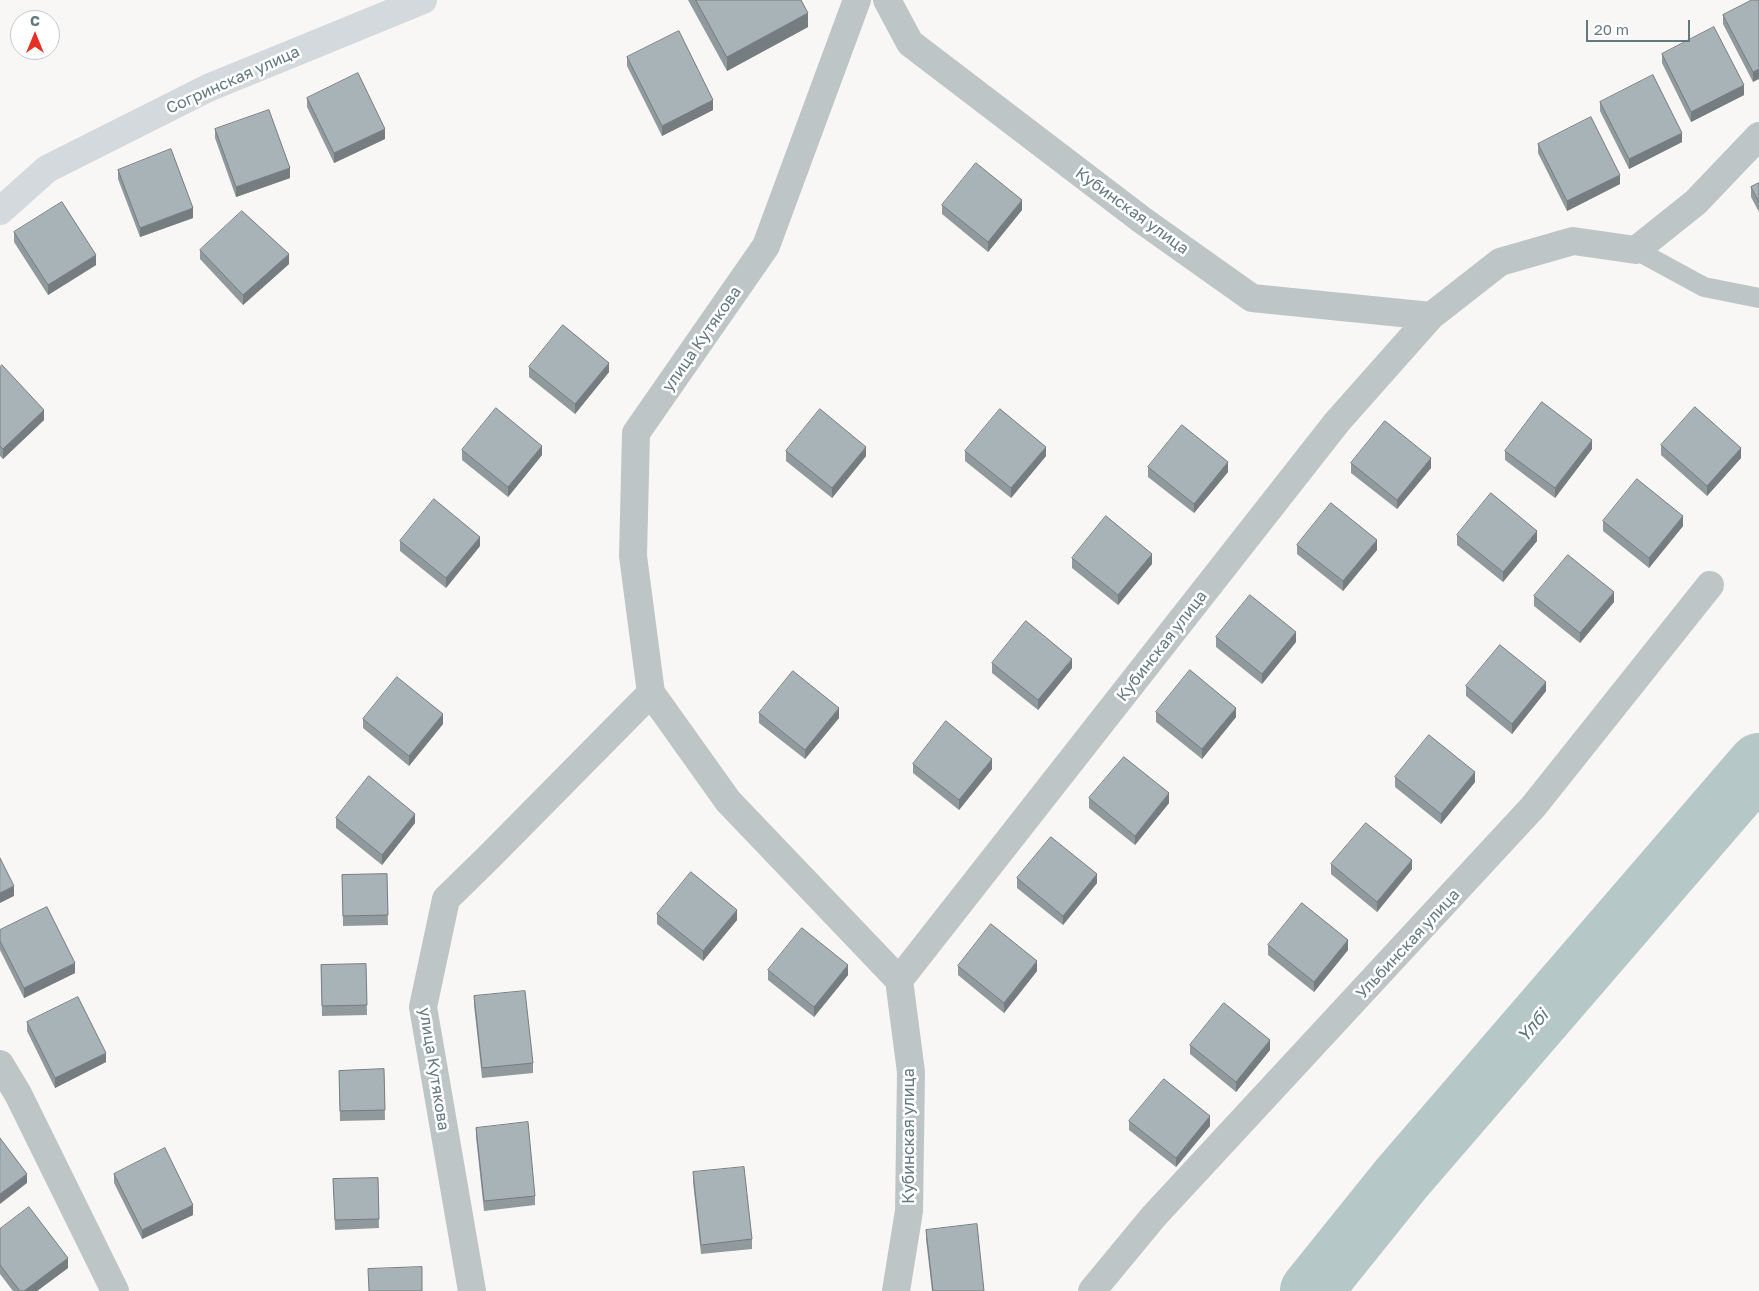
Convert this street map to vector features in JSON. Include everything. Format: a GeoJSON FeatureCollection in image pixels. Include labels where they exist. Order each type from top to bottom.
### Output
{"type":"FeatureCollection","features":[{"type":"Feature","properties":{"kind":"main road","name":"Согринская улица"},"geometry":{"type":"LineString","coordinates":[[0,212],[47,169],[208,88],[423,0]]}},
{"type":"Feature","properties":{"kind":"street","name":"улица Кутякова"},"geometry":{"type":"LineString","coordinates":[[857,0],[766,246],[636,433],[633,556],[651,693],[728,801],[899,980]]}},
{"type":"Feature","properties":{"kind":"street","name":"Кубинская улица"},"geometry":{"type":"LineString","coordinates":[[887,0],[910,43],[1142,220],[1252,298],[1431,316]]}},
{"type":"Feature","properties":{"kind":"street"},"geometry":{"type":"LineString","coordinates":[[1636,250],[1696,202],[1759,136]]}},
{"type":"Feature","properties":{"kind":"street","name":"Кубинская улица"},"geometry":{"type":"LineString","coordinates":[[896,1291],[909,1211],[911,1072],[899,980],[1337,422],[1431,316],[1500,262],[1573,241],[1636,250]]}},
{"type":"Feature","properties":{"kind":"street","name":"Ульбинская улица"},"geometry":{"type":"LineString","coordinates":[[1092,1291],[1154,1216],[1534,807],[1710,586]]}},
{"type":"Feature","properties":{"kind":"street","name":"улица Кутякова"},"geometry":{"type":"LineString","coordinates":[[472,1291],[422,1007],[446,899],[651,693]]}},
{"type":"Feature","properties":{"kind":"street"},"geometry":{"type":"LineString","coordinates":[[0,1064],[18,1094],[115,1291]]}},
{"type":"Feature","properties":{"kind":"lane"},"geometry":{"type":"LineString","coordinates":[[1636,250],[1704,287],[1759,298]]}},
{"type":"Feature","properties":{"kind":"building"},"geometry":{"type":"Polygon","coordinates":[[[696,0],[801,0],[808,13],[727,57],[696,0]]]}},
{"type":"Feature","properties":{"kind":"building"},"geometry":{"type":"Polygon","coordinates":[[[1752,0],[1759,0],[1759,69],[1753,72],[1723,15],[1752,0]]]}},
{"type":"Feature","properties":{"kind":"building"},"geometry":{"type":"Polygon","coordinates":[[[1714,27],[1744,85],[1691,112],[1662,54],[1714,27]]]}},
{"type":"Feature","properties":{"kind":"building"},"geometry":{"type":"Polygon","coordinates":[[[679,31],[713,100],[662,126],[627,57],[679,31]]]}},
{"type":"Feature","properties":{"kind":"building"},"geometry":{"type":"Polygon","coordinates":[[[358,73],[385,129],[334,153],[307,98],[358,73]]]}},
{"type":"Feature","properties":{"kind":"building"},"geometry":{"type":"Polygon","coordinates":[[[1653,75],[1682,133],[1629,159],[1600,102],[1653,75]]]}},
{"type":"Feature","properties":{"kind":"building"},"geometry":{"type":"Polygon","coordinates":[[[269,110],[290,168],[236,187],[215,129],[269,110]]]}},
{"type":"Feature","properties":{"kind":"building"},"geometry":{"type":"Polygon","coordinates":[[[1591,117],[1620,175],[1567,201],[1538,144],[1591,117]]]}},
{"type":"Feature","properties":{"kind":"building"},"geometry":{"type":"Polygon","coordinates":[[[171,149],[193,208],[140,228],[118,170],[171,149]]]}},
{"type":"Feature","properties":{"kind":"building"},"geometry":{"type":"Polygon","coordinates":[[[976,163],[1022,200],[988,242],[942,205],[976,163]]]}},
{"type":"Feature","properties":{"kind":"building"},"geometry":{"type":"Polygon","coordinates":[[[1759,183],[1759,202],[1751,187],[1759,183]]]}},
{"type":"Feature","properties":{"kind":"building"},"geometry":{"type":"Polygon","coordinates":[[[62,202],[96,255],[48,285],[14,232],[62,202]]]}},
{"type":"Feature","properties":{"kind":"building"},"geometry":{"type":"Polygon","coordinates":[[[242,211],[289,254],[243,295],[200,250],[242,211]]]}},
{"type":"Feature","properties":{"kind":"building"},"geometry":{"type":"Polygon","coordinates":[[[563,325],[609,363],[575,404],[529,367],[563,325]]]}},
{"type":"Feature","properties":{"kind":"building"},"geometry":{"type":"Polygon","coordinates":[[[2,365],[44,410],[3,449],[0,446],[0,367],[2,365]]]}},
{"type":"Feature","properties":{"kind":"building"},"geometry":{"type":"Polygon","coordinates":[[[1542,402],[1592,440],[1555,488],[1505,451],[1542,402]]]}},
{"type":"Feature","properties":{"kind":"building"},"geometry":{"type":"Polygon","coordinates":[[[1695,407],[1741,448],[1707,486],[1661,445],[1695,407]]]}},
{"type":"Feature","properties":{"kind":"building"},"geometry":{"type":"Polygon","coordinates":[[[496,408],[542,446],[508,487],[462,450],[496,408]]]}},
{"type":"Feature","properties":{"kind":"building"},"geometry":{"type":"Polygon","coordinates":[[[820,409],[866,447],[832,488],[786,451],[820,409]]]}},
{"type":"Feature","properties":{"kind":"building"},"geometry":{"type":"Polygon","coordinates":[[[1000,409],[1046,447],[1011,488],[965,451],[1000,409]]]}},
{"type":"Feature","properties":{"kind":"building"},"geometry":{"type":"Polygon","coordinates":[[[1385,421],[1431,458],[1397,500],[1351,463],[1385,421]]]}},
{"type":"Feature","properties":{"kind":"building"},"geometry":{"type":"Polygon","coordinates":[[[1182,425],[1228,462],[1194,504],[1148,467],[1182,425]]]}},
{"type":"Feature","properties":{"kind":"building"},"geometry":{"type":"Polygon","coordinates":[[[1637,479],[1683,516],[1649,558],[1603,521],[1637,479]]]}},
{"type":"Feature","properties":{"kind":"building"},"geometry":{"type":"Polygon","coordinates":[[[1491,493],[1537,531],[1503,572],[1457,535],[1491,493]]]}},
{"type":"Feature","properties":{"kind":"building"},"geometry":{"type":"Polygon","coordinates":[[[434,499],[480,537],[446,578],[400,541],[434,499]]]}},
{"type":"Feature","properties":{"kind":"building"},"geometry":{"type":"Polygon","coordinates":[[[1331,503],[1377,540],[1343,581],[1297,545],[1331,503]]]}},
{"type":"Feature","properties":{"kind":"building"},"geometry":{"type":"Polygon","coordinates":[[[1106,516],[1152,554],[1118,595],[1072,558],[1106,516]]]}},
{"type":"Feature","properties":{"kind":"building"},"geometry":{"type":"Polygon","coordinates":[[[1568,555],[1614,592],[1580,633],[1534,596],[1568,555]]]}},
{"type":"Feature","properties":{"kind":"building"},"geometry":{"type":"Polygon","coordinates":[[[1250,595],[1296,632],[1262,674],[1216,637],[1250,595]]]}},
{"type":"Feature","properties":{"kind":"building"},"geometry":{"type":"Polygon","coordinates":[[[1026,621],[1072,659],[1038,700],[992,663],[1026,621]]]}},
{"type":"Feature","properties":{"kind":"building"},"geometry":{"type":"Polygon","coordinates":[[[1500,645],[1546,682],[1512,724],[1466,686],[1500,645]]]}},
{"type":"Feature","properties":{"kind":"building"},"geometry":{"type":"Polygon","coordinates":[[[1190,670],[1236,708],[1202,749],[1156,712],[1190,670]]]}},
{"type":"Feature","properties":{"kind":"building"},"geometry":{"type":"Polygon","coordinates":[[[793,671],[839,708],[805,750],[759,713],[793,671]]]}},
{"type":"Feature","properties":{"kind":"building"},"geometry":{"type":"Polygon","coordinates":[[[397,677],[443,714],[409,756],[363,719],[397,677]]]}},
{"type":"Feature","properties":{"kind":"building"},"geometry":{"type":"Polygon","coordinates":[[[946,721],[992,759],[959,800],[913,764],[946,721]]]}},
{"type":"Feature","properties":{"kind":"building"},"geometry":{"type":"Polygon","coordinates":[[[1429,735],[1475,772],[1441,814],[1395,777],[1429,735]]]}},
{"type":"Feature","properties":{"kind":"building"},"geometry":{"type":"Polygon","coordinates":[[[1124,757],[1169,793],[1135,836],[1089,798],[1124,757]]]}},
{"type":"Feature","properties":{"kind":"building"},"geometry":{"type":"Polygon","coordinates":[[[369,776],[415,814],[382,855],[336,818],[369,776]]]}},
{"type":"Feature","properties":{"kind":"building"},"geometry":{"type":"Polygon","coordinates":[[[1366,823],[1412,860],[1377,902],[1331,864],[1366,823]]]}},
{"type":"Feature","properties":{"kind":"building"},"geometry":{"type":"Polygon","coordinates":[[[1051,837],[1097,874],[1063,916],[1017,878],[1051,837]]]}},
{"type":"Feature","properties":{"kind":"building"},"geometry":{"type":"Polygon","coordinates":[[[0,858],[14,886],[0,893],[0,858]]]}},
{"type":"Feature","properties":{"kind":"building"},"geometry":{"type":"Polygon","coordinates":[[[691,872],[737,910],[703,951],[657,914],[691,872]]]}},
{"type":"Feature","properties":{"kind":"building"},"geometry":{"type":"Polygon","coordinates":[[[387,874],[388,915],[343,916],[342,875],[387,874]]]}},
{"type":"Feature","properties":{"kind":"building"},"geometry":{"type":"Polygon","coordinates":[[[1302,903],[1348,940],[1314,982],[1268,945],[1302,903]]]}},
{"type":"Feature","properties":{"kind":"building"},"geometry":{"type":"Polygon","coordinates":[[[47,907],[75,963],[24,988],[0,941],[0,930],[47,907]]]}},
{"type":"Feature","properties":{"kind":"building"},"geometry":{"type":"Polygon","coordinates":[[[991,924],[1037,961],[1004,1003],[958,966],[991,924]]]}},
{"type":"Feature","properties":{"kind":"building"},"geometry":{"type":"Polygon","coordinates":[[[802,928],[848,965],[814,1007],[768,970],[802,928]]]}},
{"type":"Feature","properties":{"kind":"building"},"geometry":{"type":"Polygon","coordinates":[[[366,964],[367,1005],[322,1006],[321,965],[366,964]]]}},
{"type":"Feature","properties":{"kind":"building"},"geometry":{"type":"Polygon","coordinates":[[[525,991],[533,1063],[482,1068],[474,996],[525,991]]]}},
{"type":"Feature","properties":{"kind":"building"},"geometry":{"type":"Polygon","coordinates":[[[78,997],[106,1053],[55,1078],[27,1022],[78,997]]]}},
{"type":"Feature","properties":{"kind":"building"},"geometry":{"type":"Polygon","coordinates":[[[1224,1003],[1270,1040],[1236,1082],[1190,1045],[1224,1003]]]}},
{"type":"Feature","properties":{"kind":"building"},"geometry":{"type":"Polygon","coordinates":[[[384,1069],[385,1110],[340,1111],[339,1071],[384,1069]]]}},
{"type":"Feature","properties":{"kind":"building"},"geometry":{"type":"Polygon","coordinates":[[[1164,1079],[1210,1116],[1176,1158],[1129,1121],[1164,1079]]]}},
{"type":"Feature","properties":{"kind":"building"},"geometry":{"type":"Polygon","coordinates":[[[528,1122],[535,1196],[484,1201],[476,1128],[528,1122]]]}},
{"type":"Feature","properties":{"kind":"building"},"geometry":{"type":"Polygon","coordinates":[[[0,1138],[27,1174],[0,1194],[0,1138]]]}},
{"type":"Feature","properties":{"kind":"building"},"geometry":{"type":"Polygon","coordinates":[[[165,1148],[193,1205],[142,1230],[114,1174],[165,1148]]]}},
{"type":"Feature","properties":{"kind":"building"},"geometry":{"type":"Polygon","coordinates":[[[744,1167],[752,1239],[701,1245],[693,1172],[744,1167]]]}},
{"type":"Feature","properties":{"kind":"building"},"geometry":{"type":"Polygon","coordinates":[[[378,1178],[379,1219],[335,1220],[333,1179],[378,1178]]]}},
{"type":"Feature","properties":{"kind":"building"},"geometry":{"type":"Polygon","coordinates":[[[29,1207],[68,1258],[24,1291],[20,1291],[0,1265],[0,1229],[29,1207]]]}},
{"type":"Feature","properties":{"kind":"building"},"geometry":{"type":"Polygon","coordinates":[[[977,1224],[984,1291],[933,1291],[926,1230],[977,1224]]]}},
{"type":"Feature","properties":{"kind":"building"},"geometry":{"type":"Polygon","coordinates":[[[422,1267],[422,1291],[369,1291],[368,1269],[422,1267]]]}},
{"type":"Feature","properties":{"kind":"waterway","name":"Үлбі"},"geometry":{"type":"LineString","coordinates":[[1311,1291],[1401,1179],[1759,764]]}}]}
